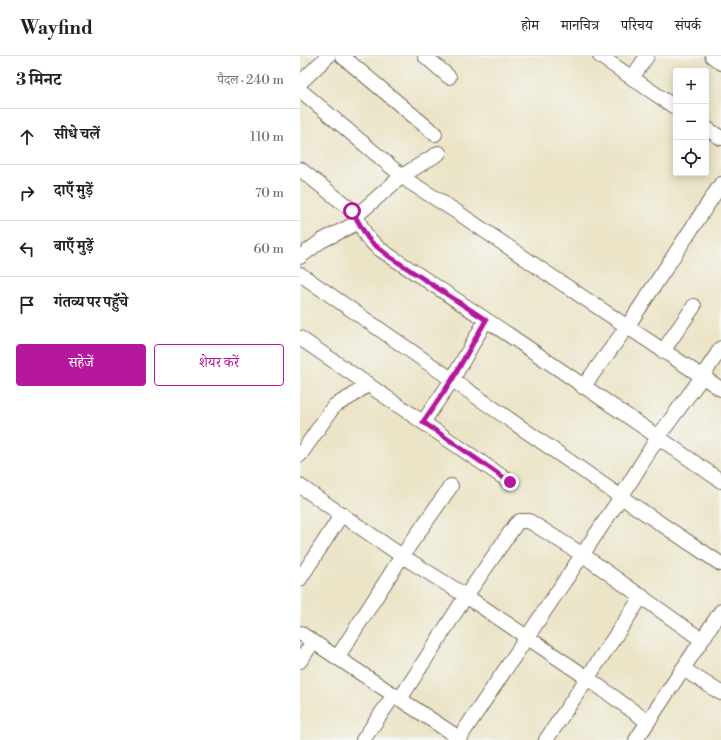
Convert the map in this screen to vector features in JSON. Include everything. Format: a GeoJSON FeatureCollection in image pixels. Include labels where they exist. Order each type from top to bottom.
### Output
{"type":"FeatureCollection","features":[{"type":"Feature","properties":{"kind":"street"},"geometry":{"type":"LineString","coordinates":[[300,83],[328,56]]}},
{"type":"Feature","properties":{"kind":"street"},"geometry":{"type":"LineString","coordinates":[[342,56],[435,134]]}},
{"type":"Feature","properties":{"kind":"street"},"geometry":{"type":"LineString","coordinates":[[425,56],[449,77]]}},
{"type":"Feature","properties":{"kind":"street"},"geometry":{"type":"LineString","coordinates":[[600,56],[673,106]]}},
{"type":"Feature","properties":{"kind":"street"},"geometry":{"type":"LineString","coordinates":[[632,78],[647,56]]}},
{"type":"Feature","properties":{"kind":"street"},"geometry":{"type":"LineString","coordinates":[[712,56],[721,63]]}},
{"type":"Feature","properties":{"kind":"street"},"geometry":{"type":"LineString","coordinates":[[300,90],[402,176],[721,389]]}},
{"type":"Feature","properties":{"kind":"street"},"geometry":{"type":"LineString","coordinates":[[709,130],[721,138]]}},
{"type":"Feature","properties":{"kind":"street"},"geometry":{"type":"LineString","coordinates":[[300,257],[321,241],[357,219],[402,176],[439,153]]}},
{"type":"Feature","properties":{"kind":"street"},"geometry":{"type":"LineString","coordinates":[[300,169],[352,211],[367,237],[378,248],[721,481]]}},
{"type":"Feature","properties":{"kind":"street"},"geometry":{"type":"LineString","coordinates":[[583,387],[627,327],[720,187]]}},
{"type":"Feature","properties":{"kind":"street"},"geometry":{"type":"LineString","coordinates":[[300,274],[621,497],[721,564]]}},
{"type":"Feature","properties":{"kind":"street"},"geometry":{"type":"LineString","coordinates":[[663,351],[694,306]]}},
{"type":"Feature","properties":{"kind":"street"},"geometry":{"type":"LineString","coordinates":[[423,422],[452,380],[486,320]]}},
{"type":"Feature","properties":{"kind":"street"},"geometry":{"type":"LineString","coordinates":[[300,338],[510,482]]}},
{"type":"Feature","properties":{"kind":"street"},"geometry":{"type":"LineString","coordinates":[[300,633],[459,739],[621,497],[658,437],[702,377],[721,348]]}},
{"type":"Feature","properties":{"kind":"street"},"geometry":{"type":"LineString","coordinates":[[300,455],[334,406],[352,396],[368,384]]}},
{"type":"Feature","properties":{"kind":"street"},"geometry":{"type":"LineString","coordinates":[[300,486],[402,556],[466,596],[528,638],[648,722]]}},
{"type":"Feature","properties":{"kind":"street"},"geometry":{"type":"LineString","coordinates":[[337,658],[402,556],[451,486]]}},
{"type":"Feature","properties":{"kind":"street"},"geometry":{"type":"LineString","coordinates":[[300,579],[342,514]]}},
{"type":"Feature","properties":{"kind":"street"},"geometry":{"type":"LineString","coordinates":[[362,740],[397,697],[516,524],[520,521],[529,521],[583,554],[702,640]]}},
{"type":"Feature","properties":{"kind":"street"},"geometry":{"type":"LineString","coordinates":[[546,740],[642,596]]}},
{"type":"Feature","properties":{"kind":"street"},"geometry":{"type":"LineString","coordinates":[[636,740],[721,611]]}},
{"type":"Feature","properties":{"kind":"street"},"geometry":{"type":"LineString","coordinates":[[300,661],[313,642]]}},
{"type":"Feature","properties":{"kind":"street"},"geometry":{"type":"LineString","coordinates":[[683,669],[721,693]]}},
{"type":"Feature","properties":{"kind":"route"},"geometry":{"type":"LineString","coordinates":[[352,211],[367,237],[378,248],[486,320],[452,380],[423,422],[510,482]]}}]}
